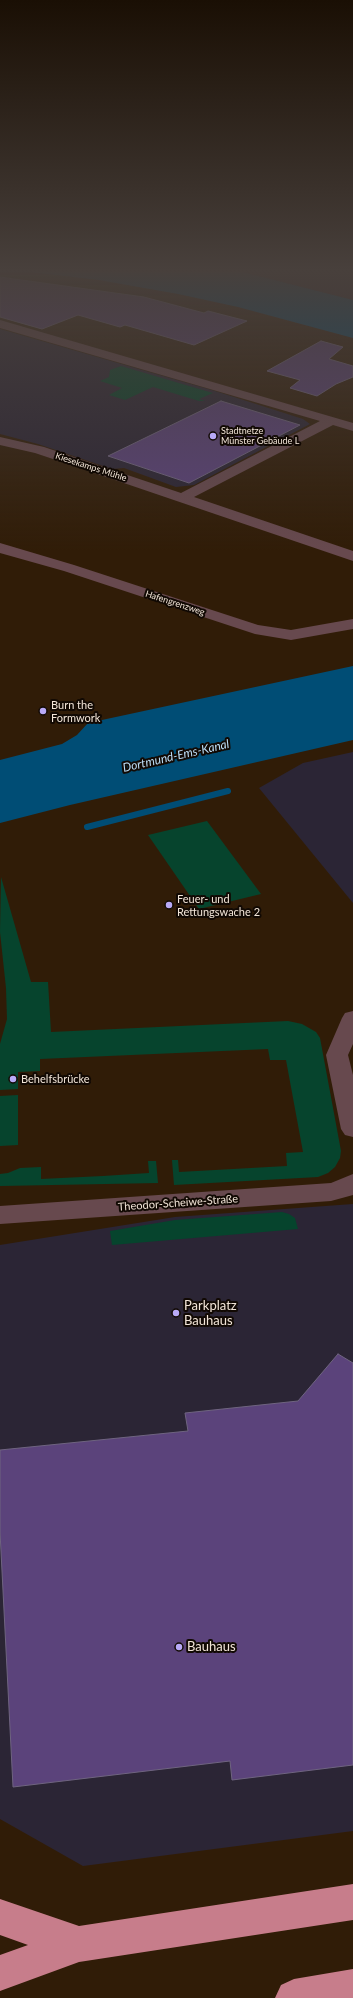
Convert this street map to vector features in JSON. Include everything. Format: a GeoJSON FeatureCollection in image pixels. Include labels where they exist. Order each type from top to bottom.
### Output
{"type":"FeatureCollection","features":[{"type":"Feature","properties":{"kind":"highway"},"geometry":{"type":"LineString","coordinates":[[0,1974],[79,1944],[353,1902]]}},
{"type":"Feature","properties":{"kind":"highway"},"geometry":{"type":"LineString","coordinates":[[0,1916],[79,1944]]}},
{"type":"Feature","properties":{"kind":"highway"},"geometry":{"type":"LineString","coordinates":[[294,1998],[353,1988]]}},
{"type":"Feature","properties":{"kind":"street"},"geometry":{"type":"LineString","coordinates":[[141,365],[353,427]]}},
{"type":"Feature","properties":{"kind":"street"},"geometry":{"type":"LineString","coordinates":[[182,498],[332,421]]}},
{"type":"Feature","properties":{"kind":"street","name":"Kiesekamps Mühle"},"geometry":{"type":"LineString","coordinates":[[0,442],[39,450],[353,556]]}},
{"type":"Feature","properties":{"kind":"street","name":"Hafengrenzweg"},"geometry":{"type":"LineString","coordinates":[[0,548],[69,568],[255,629],[291,635],[353,624]]}},
{"type":"Feature","properties":{"kind":"street"},"geometry":{"type":"LineString","coordinates":[[353,1018],[338,1055],[353,1129]]}},
{"type":"Feature","properties":{"kind":"street","name":"Theodor-Scheiwe-Straße"},"geometry":{"type":"LineString","coordinates":[[0,1215],[331,1192],[345,1188],[353,1182]]}},
{"type":"Feature","properties":{"kind":"shaded area"},"geometry":{"type":"Polygon","coordinates":[[[0,365],[126,365],[215,391],[303,419],[310,424],[194,485],[176,487],[124,468],[112,469],[38,444],[0,434],[0,365]]]}},
{"type":"Feature","properties":{"kind":"shaded area"},"geometry":{"type":"Polygon","coordinates":[[[353,752],[353,903],[259,788],[303,763],[353,752]]]}},
{"type":"Feature","properties":{"kind":"shaded area"},"geometry":{"type":"Polygon","coordinates":[[[353,1204],[353,1831],[83,1866],[0,1819],[0,1245],[175,1217],[353,1204]]]}},
{"type":"Feature","properties":{"kind":"green space"},"geometry":{"type":"Polygon","coordinates":[[[121,366],[213,393],[199,399],[205,401],[199,401],[153,387],[125,400],[109,395],[122,388],[100,381],[109,377],[110,370],[121,366]]]}},
{"type":"Feature","properties":{"kind":"green space"},"geometry":{"type":"Polygon","coordinates":[[[207,821],[261,894],[199,909],[148,835],[207,821]]]}},
{"type":"Feature","properties":{"kind":"green space"},"geometry":{"type":"Polygon","coordinates":[[[1,877],[31,982],[48,982],[51,1032],[288,1021],[302,1024],[316,1032],[320,1038],[341,1151],[340,1158],[335,1167],[328,1173],[318,1177],[174,1185],[172,1160],[178,1160],[179,1172],[287,1166],[286,1153],[303,1152],[286,1060],[270,1060],[268,1049],[40,1059],[40,1071],[18,1072],[18,1089],[0,1090],[0,1044],[7,1019],[6,988],[0,932],[1,877]]]}},
{"type":"Feature","properties":{"kind":"green space"},"geometry":{"type":"Polygon","coordinates":[[[18,1095],[18,1145],[0,1146],[0,1096],[18,1095]]]}},
{"type":"Feature","properties":{"kind":"green space"},"geometry":{"type":"Polygon","coordinates":[[[148,1161],[156,1161],[158,1183],[0,1186],[0,1174],[8,1173],[20,1168],[41,1167],[41,1179],[103,1176],[149,1173],[148,1161]]]}},
{"type":"Feature","properties":{"kind":"green space"},"geometry":{"type":"Polygon","coordinates":[[[282,1212],[295,1218],[298,1229],[112,1245],[110,1231],[175,1220],[282,1212]]]}},
{"type":"Feature","properties":{"kind":"water","name":"Dortmund-Ems-Kanal"},"geometry":{"type":"Polygon","coordinates":[[[353,666],[353,740],[70,805],[0,823],[0,760],[62,744],[77,735],[88,723],[353,666]]]}},
{"type":"Feature","properties":{"kind":"building"},"geometry":{"type":"Polygon","coordinates":[[[277,365],[350,365],[353,366],[353,377],[336,384],[317,396],[290,388],[300,380],[267,371],[277,365]]]}},
{"type":"Feature","properties":{"kind":"building","name":"Stadtnetze Münster Gebäude L"},"geometry":{"type":"Polygon","coordinates":[[[221,401],[300,425],[189,483],[108,456],[221,401]]]}},
{"type":"Feature","properties":{"kind":"building","name":"Bauhaus"},"geometry":{"type":"Polygon","coordinates":[[[338,1354],[353,1363],[353,1765],[232,1780],[230,1761],[13,1787],[0,1532],[0,1450],[188,1431],[185,1413],[298,1401],[338,1354]]]}},
{"type":"Feature","properties":{"kind":"waterway"},"geometry":{"type":"LineString","coordinates":[[87,827],[228,791]]}},
{"type":"Feature","properties":{"kind":"place","name":"Stadtnetze Münster Gebäude L"},"geometry":{"type":"Point","coordinates":[213,436]}},
{"type":"Feature","properties":{"kind":"place","name":"Burn the Formwork"},"geometry":{"type":"Point","coordinates":[43,711]}},
{"type":"Feature","properties":{"kind":"place","name":"Feuer- und Rettungswache 2"},"geometry":{"type":"Point","coordinates":[169,905]}},
{"type":"Feature","properties":{"kind":"place","name":"Behelfsbrücke"},"geometry":{"type":"Point","coordinates":[13,1079]}},
{"type":"Feature","properties":{"kind":"place","name":"Parkplatz Bauhaus"},"geometry":{"type":"Point","coordinates":[176,1313]}},
{"type":"Feature","properties":{"kind":"place","name":"Bauhaus"},"geometry":{"type":"Point","coordinates":[179,1647]}}]}
